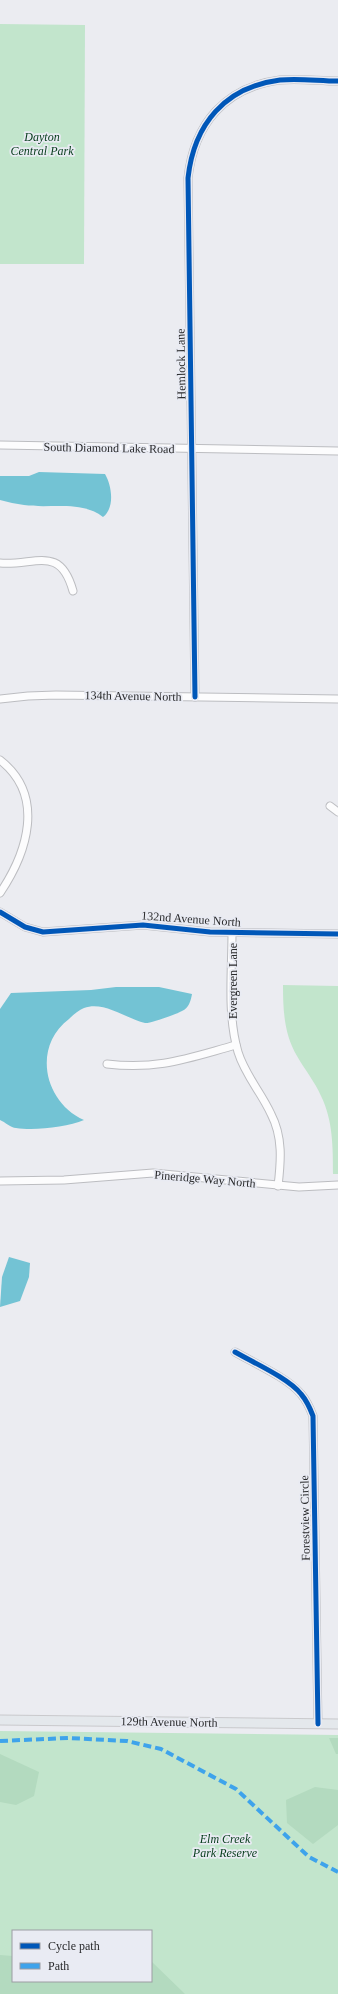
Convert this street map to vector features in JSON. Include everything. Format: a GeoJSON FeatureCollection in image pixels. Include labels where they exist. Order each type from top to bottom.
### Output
{"type":"FeatureCollection","features":[{"type":"Feature","properties":{"kind":"main road","name":"129th Avenue North"},"geometry":{"type":"LineString","coordinates":[[0,1720],[338,1724]]}},
{"type":"Feature","properties":{"kind":"street","name":"Hemlock Lane"},"geometry":{"type":"LineString","coordinates":[[195,697],[188,178],[190,160],[201,131],[221,106],[240,92],[263,84],[281,80],[338,81]]}},
{"type":"Feature","properties":{"kind":"street","name":"South Diamond Lake Road"},"geometry":{"type":"LineString","coordinates":[[0,445],[192,450],[338,451]]}},
{"type":"Feature","properties":{"kind":"street"},"geometry":{"type":"LineString","coordinates":[[0,563],[45,560],[56,564],[64,569],[69,576],[73,591]]}},
{"type":"Feature","properties":{"kind":"street","name":"134th Avenue North"},"geometry":{"type":"LineString","coordinates":[[0,699],[56,695],[338,699]]}},
{"type":"Feature","properties":{"kind":"street"},"geometry":{"type":"LineString","coordinates":[[0,760],[7,765],[21,787],[28,811],[28,827],[21,855],[0,893]]}},
{"type":"Feature","properties":{"kind":"street"},"geometry":{"type":"LineString","coordinates":[[330,806],[338,812]]}},
{"type":"Feature","properties":{"kind":"street","name":"132nd Avenue North"},"geometry":{"type":"LineString","coordinates":[[0,912],[26,927],[43,932],[143,925],[232,933],[338,934]]}},
{"type":"Feature","properties":{"kind":"street","name":"Evergreen Lane"},"geometry":{"type":"LineString","coordinates":[[232,933],[231,1012],[236,1045],[245,1070],[271,1114],[276,1127],[281,1159],[278,1186]]}},
{"type":"Feature","properties":{"kind":"street"},"geometry":{"type":"LineString","coordinates":[[107,1064],[148,1066],[171,1063],[236,1045]]}},
{"type":"Feature","properties":{"kind":"street","name":"Pineridge Way North"},"geometry":{"type":"LineString","coordinates":[[0,1181],[64,1180],[153,1173],[278,1186],[304,1187],[338,1185]]}},
{"type":"Feature","properties":{"kind":"street","name":"Forestview Circle"},"geometry":{"type":"LineString","coordinates":[[235,1352],[292,1385],[302,1394],[313,1416],[318,1724]]}},
{"type":"Feature","properties":{"kind":"green space","name":"Dayton Central Park"},"geometry":{"type":"Polygon","coordinates":[[[0,24],[85,25],[84,264],[0,264],[0,24]]]}},
{"type":"Feature","properties":{"kind":"green space"},"geometry":{"type":"Polygon","coordinates":[[[283,985],[338,986],[338,1174],[333,1174],[332,1134],[325,1105],[319,1091],[297,1056],[289,1039],[283,1004],[283,985]]]}},
{"type":"Feature","properties":{"kind":"green space","name":"Elm Creek Park Reserve"},"geometry":{"type":"Polygon","coordinates":[[[0,1731],[338,1735],[338,1994],[0,1994],[0,1731]]]}},
{"type":"Feature","properties":{"kind":"green space"},"geometry":{"type":"Polygon","coordinates":[[[329,1738],[338,1738],[338,1754],[336,1754],[329,1738]]]}},
{"type":"Feature","properties":{"kind":"green space"},"geometry":{"type":"Polygon","coordinates":[[[0,1754],[39,1772],[34,1796],[16,1805],[0,1802],[0,1754]]]}},
{"type":"Feature","properties":{"kind":"green space"},"geometry":{"type":"Polygon","coordinates":[[[315,1787],[338,1790],[338,1825],[313,1844],[287,1823],[286,1800],[315,1787]]]}},
{"type":"Feature","properties":{"kind":"green space"},"geometry":{"type":"Polygon","coordinates":[[[0,1955],[12,1956],[12,1982],[152,1982],[152,1962],[185,1994],[0,1994],[0,1955]]]}},
{"type":"Feature","properties":{"kind":"water"},"geometry":{"type":"Polygon","coordinates":[[[39,472],[105,474],[111,491],[111,503],[107,513],[103,517],[95,512],[75,507],[34,506],[0,500],[0,476],[29,476],[39,472]]]}},
{"type":"Feature","properties":{"kind":"water"},"geometry":{"type":"Polygon","coordinates":[[[116,987],[159,987],[192,994],[189,1004],[184,1010],[148,1023],[137,1021],[107,1008],[92,1006],[78,1011],[57,1031],[50,1044],[47,1059],[48,1073],[52,1088],[60,1101],[70,1112],[84,1120],[41,1129],[24,1129],[14,1128],[0,1120],[0,1009],[11,993],[91,990],[116,987]]]}},
{"type":"Feature","properties":{"kind":"water"},"geometry":{"type":"Polygon","coordinates":[[[9,1257],[30,1263],[29,1277],[20,1301],[0,1307],[2,1277],[9,1257]]]}},
{"type":"Feature","properties":{"kind":"marked path"},"geometry":{"type":"LineString","coordinates":[[0,1741],[68,1738],[127,1741],[161,1749],[236,1789],[309,1857],[338,1872]]}},
{"type":"Feature","properties":{"kind":"cycle path"},"geometry":{"type":"LineString","coordinates":[[195,697],[188,178],[191,159],[197,141],[205,125],[216,111],[228,100],[243,91],[261,84],[287,79],[338,81]]}},
{"type":"Feature","properties":{"kind":"cycle path"},"geometry":{"type":"LineString","coordinates":[[0,912],[25,927],[43,932],[143,925],[210,932],[338,934]]}},
{"type":"Feature","properties":{"kind":"cycle path"},"geometry":{"type":"LineString","coordinates":[[235,1352],[288,1382],[305,1399],[313,1416],[318,1724]]}}]}
